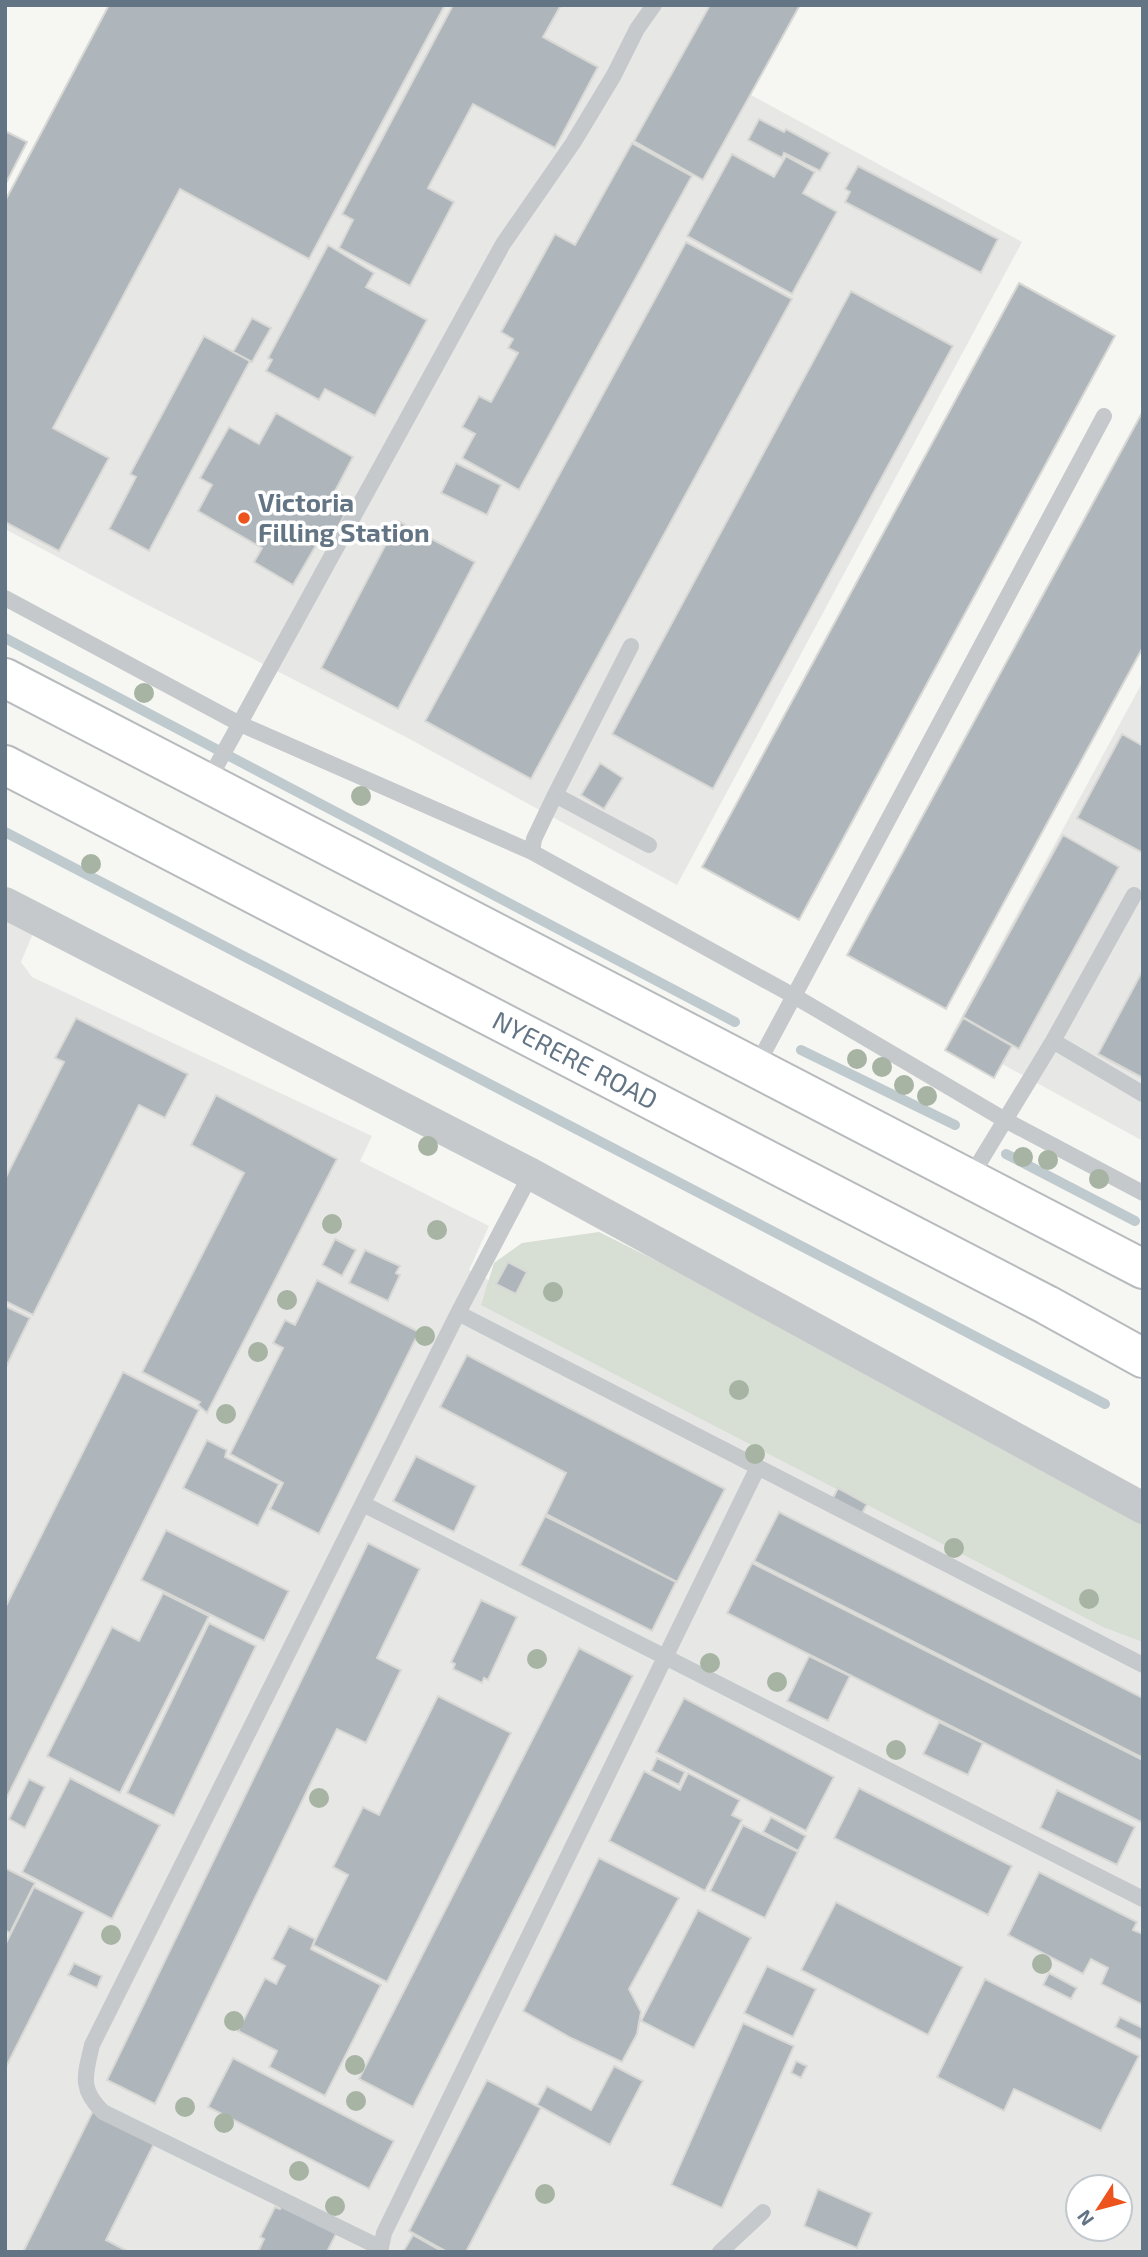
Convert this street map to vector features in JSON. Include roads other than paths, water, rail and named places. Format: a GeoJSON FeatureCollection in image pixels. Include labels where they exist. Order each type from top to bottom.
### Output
{"type":"FeatureCollection","features":[{"type":"Feature","properties":{"kind":"highway"},"geometry":{"type":"LineString","coordinates":[[5,678],[756,1068],[1141,1264]]}},
{"type":"Feature","properties":{"kind":"highway","name":"NYERERE ROAD"},"geometry":{"type":"LineString","coordinates":[[5,765],[1022,1292],[1143,1358]]}},
{"type":"Feature","properties":{"kind":"street"},"geometry":{"type":"LineString","coordinates":[[5,902],[531,1174],[1143,1508]]}},
{"type":"Feature","properties":{"kind":"lane"},"geometry":{"type":"LineString","coordinates":[[207,783],[503,244],[573,143],[614,75],[637,29],[654,5]]}},
{"type":"Feature","properties":{"kind":"lane"},"geometry":{"type":"LineString","coordinates":[[756,1068],[1104,416]]}},
{"type":"Feature","properties":{"kind":"lane"},"geometry":{"type":"LineString","coordinates":[[5,598],[238,723],[532,852],[794,996],[1005,1120],[1143,1193]]}},
{"type":"Feature","properties":{"kind":"lane"},"geometry":{"type":"LineString","coordinates":[[532,852],[534,839],[555,795],[631,646]]}},
{"type":"Feature","properties":{"kind":"lane"},"geometry":{"type":"LineString","coordinates":[[555,795],[649,845]]}},
{"type":"Feature","properties":{"kind":"lane"},"geometry":{"type":"LineString","coordinates":[[970,1178],[1053,1041],[1134,895]]}},
{"type":"Feature","properties":{"kind":"lane"},"geometry":{"type":"LineString","coordinates":[[1053,1041],[1143,1094]]}},
{"type":"Feature","properties":{"kind":"lane"},"geometry":{"type":"LineString","coordinates":[[531,1174],[458,1313],[92,2045],[84,2080],[92,2101],[103,2112],[380,2250],[384,2233],[758,1467]]}},
{"type":"Feature","properties":{"kind":"lane"},"geometry":{"type":"LineString","coordinates":[[458,1313],[1143,1665]]}},
{"type":"Feature","properties":{"kind":"lane"},"geometry":{"type":"LineString","coordinates":[[363,1504],[1143,1899]]}},
{"type":"Feature","properties":{"kind":"lane"},"geometry":{"type":"LineString","coordinates":[[720,2252],[763,2212]]}},
{"type":"Feature","properties":{"kind":"waterway"},"geometry":{"type":"LineString","coordinates":[[5,638],[735,1022]]}},
{"type":"Feature","properties":{"kind":"waterway"},"geometry":{"type":"LineString","coordinates":[[5,832],[1105,1404]]}},
{"type":"Feature","properties":{"kind":"waterway"},"geometry":{"type":"LineString","coordinates":[[801,1050],[955,1125]]}},
{"type":"Feature","properties":{"kind":"waterway"},"geometry":{"type":"LineString","coordinates":[[1006,1154],[1135,1221]]}},
{"type":"Feature","properties":{"kind":"place","name":"Victoria Filling Station"},"geometry":{"type":"Point","coordinates":[244,518]}}]}
